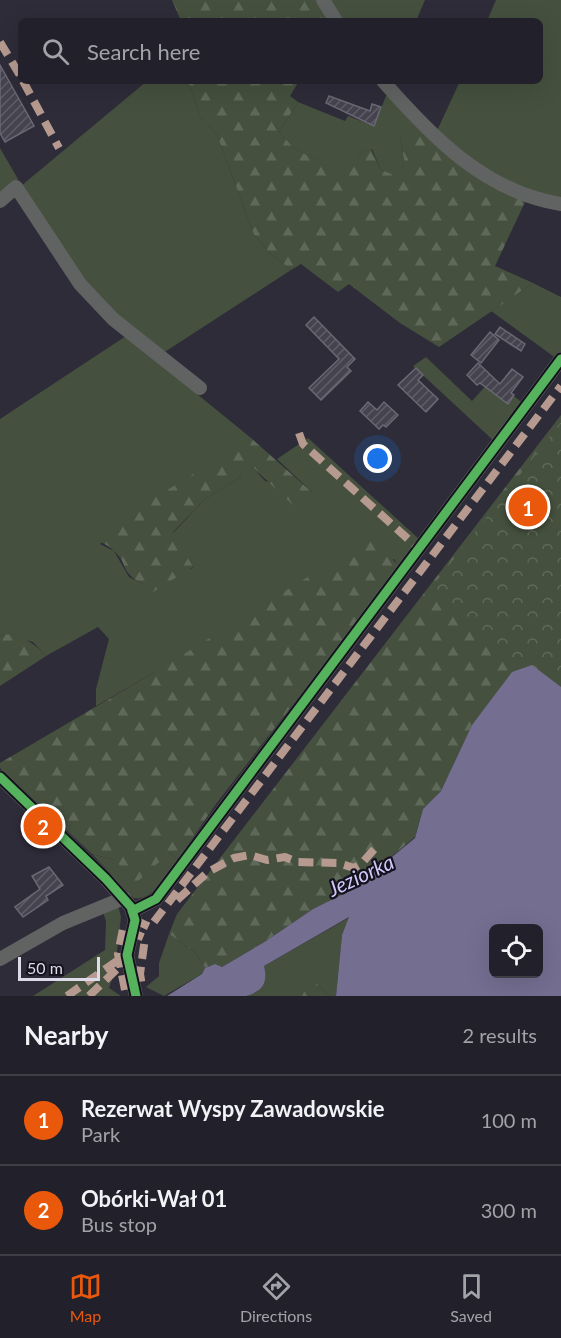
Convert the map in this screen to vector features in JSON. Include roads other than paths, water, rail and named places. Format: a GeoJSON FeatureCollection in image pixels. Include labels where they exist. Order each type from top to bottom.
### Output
{"type":"FeatureCollection","features":[{"type":"Feature","properties":{"kind":"street"},"geometry":{"type":"LineString","coordinates":[[323,0],[334,18]]}},
{"type":"Feature","properties":{"kind":"street"},"geometry":{"type":"LineString","coordinates":[[386,84],[433,135],[479,172],[531,200],[561,204]]}},
{"type":"Feature","properties":{"kind":"street"},"geometry":{"type":"LineString","coordinates":[[0,201],[16,187],[80,284],[113,319],[200,388]]}},
{"type":"Feature","properties":{"kind":"street"},"geometry":{"type":"LineString","coordinates":[[132,911],[156,899],[561,359]]}},
{"type":"Feature","properties":{"kind":"street"},"geometry":{"type":"LineString","coordinates":[[0,777],[124,898],[135,920],[127,955],[135,992]]}},
{"type":"Feature","properties":{"kind":"street"},"geometry":{"type":"LineString","coordinates":[[0,959],[63,924],[124,898]]}},
{"type":"Feature","properties":{"kind":"place","name":"Rezerwat Wyspy Zawadowskie"},"geometry":{"type":"Point","coordinates":[528,507]}},
{"type":"Feature","properties":{"kind":"place","name":"Obórki-Wał 01"},"geometry":{"type":"Point","coordinates":[43,826]}},
{"type":"Feature","properties":{"kind":"water label","name":"Jeziorka"},"geometry":{"type":"Point","coordinates":[361,876]}}]}
